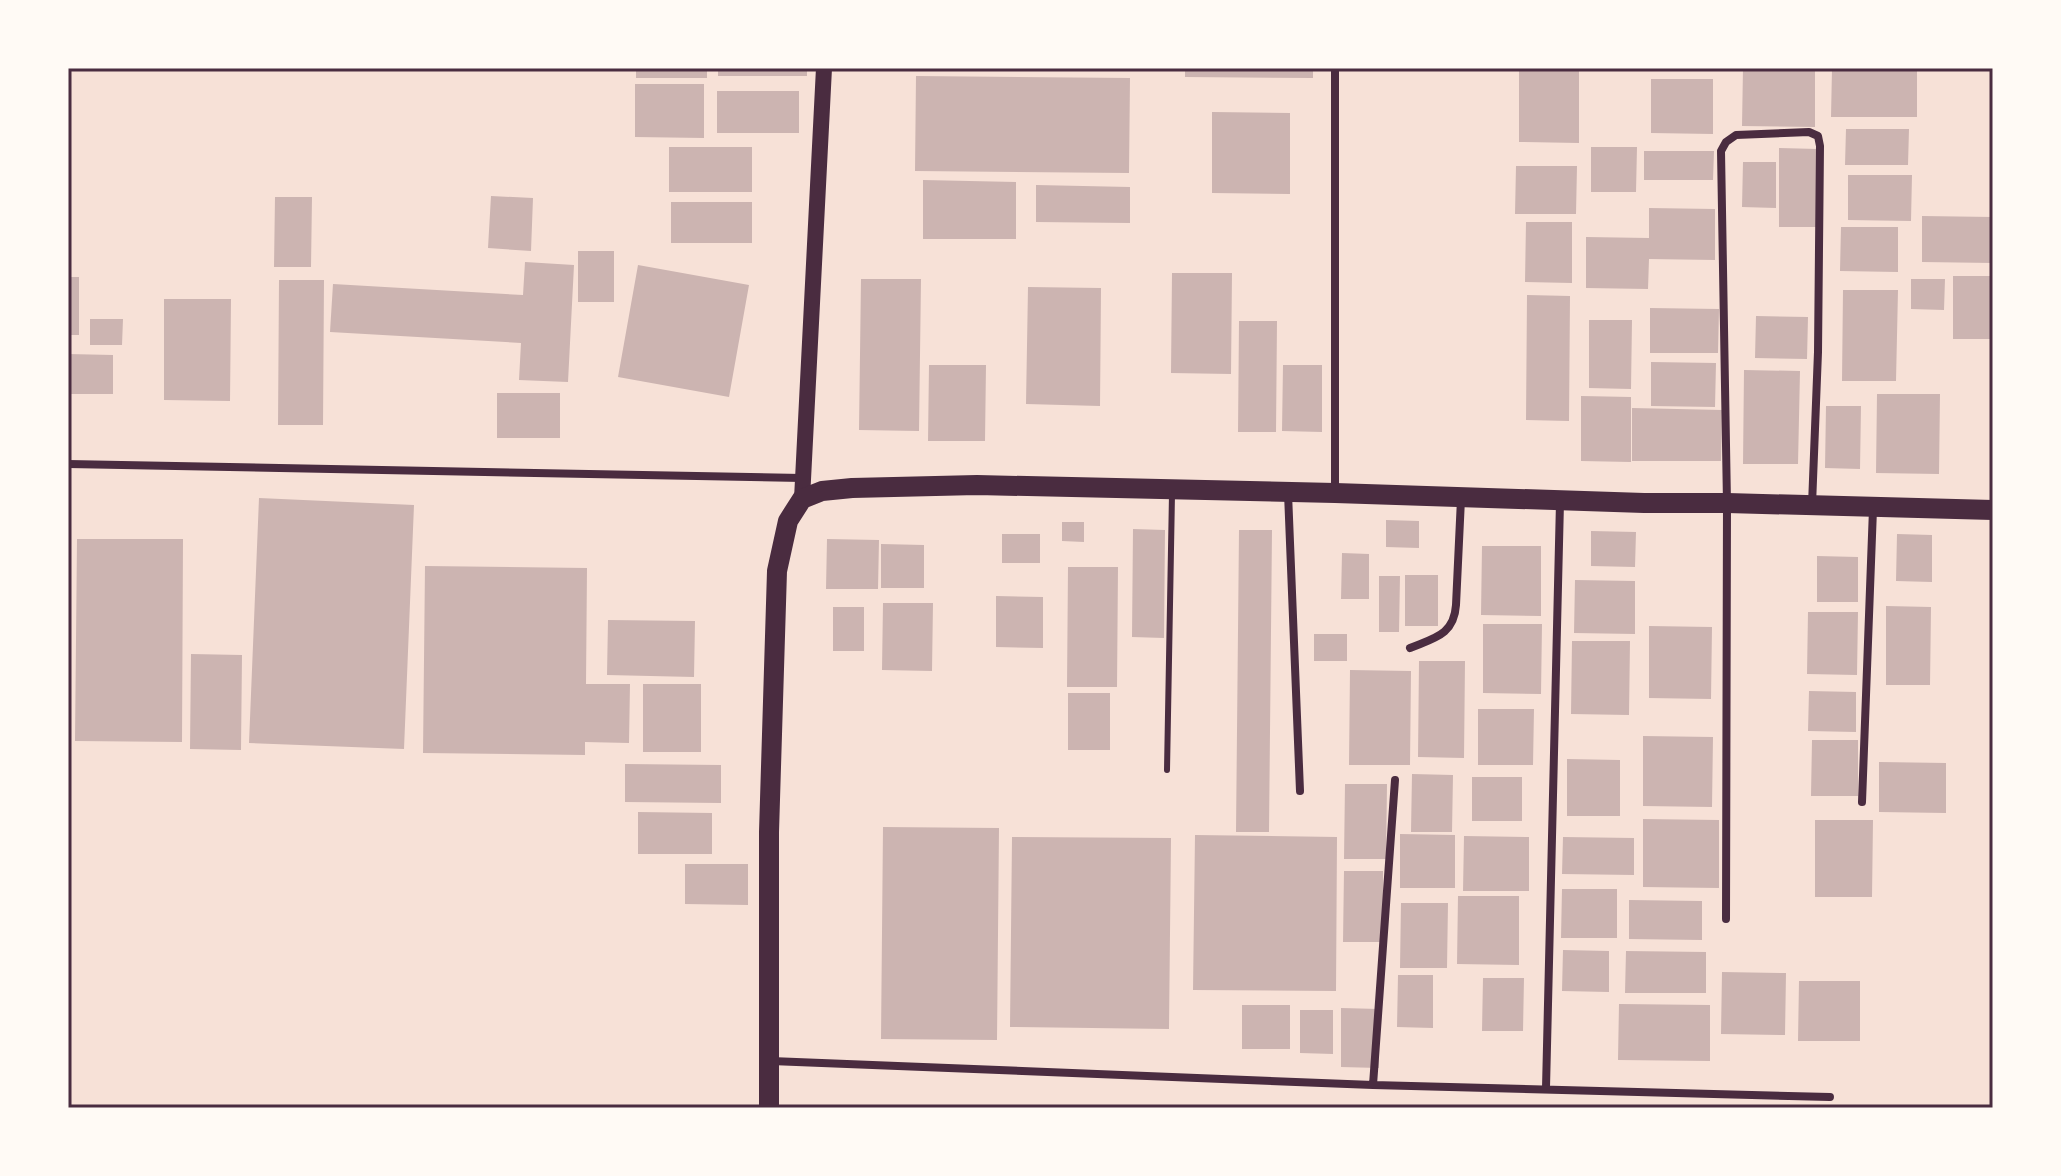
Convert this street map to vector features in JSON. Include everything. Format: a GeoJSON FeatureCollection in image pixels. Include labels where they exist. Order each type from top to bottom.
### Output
{"type":"FeatureCollection","features":[{"type":"Feature","properties":{"kind":"main road"},"geometry":{"type":"LineString","coordinates":[[769,1108],[769,832],[777,571],[788,521],[802,499],[824,68]]}},
{"type":"Feature","properties":{"kind":"main road"},"geometry":{"type":"LineString","coordinates":[[802,499],[822,491],[852,488],[977,485],[1993,510]]}},
{"type":"Feature","properties":{"kind":"street"},"geometry":{"type":"LineString","coordinates":[[1335,68],[1335,493]]}},
{"type":"Feature","properties":{"kind":"street"},"geometry":{"type":"LineString","coordinates":[[1726,919],[1727,503],[1721,151],[1726,142],[1736,135],[1809,132],[1818,136],[1818,352],[1812,506]]}},
{"type":"Feature","properties":{"kind":"street"},"geometry":{"type":"LineString","coordinates":[[68,464],[802,478]]}},
{"type":"Feature","properties":{"kind":"street"},"geometry":{"type":"LineString","coordinates":[[1288,492],[1300,791]]}},
{"type":"Feature","properties":{"kind":"street"},"geometry":{"type":"LineString","coordinates":[[1410,648],[1449,629],[1453,622],[1461,497]]}},
{"type":"Feature","properties":{"kind":"street"},"geometry":{"type":"LineString","coordinates":[[1546,1088],[1560,501]]}},
{"type":"Feature","properties":{"kind":"street"},"geometry":{"type":"LineString","coordinates":[[1862,802],[1873,508]]}},
{"type":"Feature","properties":{"kind":"street"},"geometry":{"type":"LineString","coordinates":[[1373,1085],[1395,780]]}},
{"type":"Feature","properties":{"kind":"street"},"geometry":{"type":"LineString","coordinates":[[770,1061],[1373,1085],[1830,1097]]}},
{"type":"Feature","properties":{"kind":"lane"},"geometry":{"type":"LineString","coordinates":[[1167,770],[1172,488]]}},
{"type":"Feature","properties":{"kind":"building"},"geometry":{"type":"Polygon","coordinates":[[[636,68],[707,68],[707,78],[636,78],[636,68]]]}},
{"type":"Feature","properties":{"kind":"building"},"geometry":{"type":"Polygon","coordinates":[[[718,68],[807,68],[807,76],[718,76],[718,68]]]}},
{"type":"Feature","properties":{"kind":"building"},"geometry":{"type":"Polygon","coordinates":[[[1185,68],[1313,68],[1313,78],[1185,77],[1185,68]]]}},
{"type":"Feature","properties":{"kind":"building"},"geometry":{"type":"Polygon","coordinates":[[[1743,68],[1815,68],[1815,127],[1742,126],[1743,68]]]}},
{"type":"Feature","properties":{"kind":"building"},"geometry":{"type":"Polygon","coordinates":[[[1832,69],[1917,70],[1917,117],[1831,117],[1832,69]]]}},
{"type":"Feature","properties":{"kind":"building"},"geometry":{"type":"Polygon","coordinates":[[[1519,71],[1579,71],[1579,143],[1519,142],[1519,71]]]}},
{"type":"Feature","properties":{"kind":"building"},"geometry":{"type":"Polygon","coordinates":[[[916,76],[1130,78],[1129,173],[915,171],[916,76]]]}},
{"type":"Feature","properties":{"kind":"building"},"geometry":{"type":"Polygon","coordinates":[[[1651,79],[1713,79],[1713,134],[1651,133],[1651,79]]]}},
{"type":"Feature","properties":{"kind":"building"},"geometry":{"type":"Polygon","coordinates":[[[635,84],[704,84],[704,138],[635,137],[635,84]]]}},
{"type":"Feature","properties":{"kind":"building"},"geometry":{"type":"Polygon","coordinates":[[[717,91],[799,91],[799,133],[717,133],[717,91]]]}},
{"type":"Feature","properties":{"kind":"building"},"geometry":{"type":"Polygon","coordinates":[[[1212,112],[1290,113],[1290,194],[1212,193],[1212,112]]]}},
{"type":"Feature","properties":{"kind":"building"},"geometry":{"type":"Polygon","coordinates":[[[1846,129],[1909,129],[1908,165],[1845,165],[1846,129]]]}},
{"type":"Feature","properties":{"kind":"building"},"geometry":{"type":"Polygon","coordinates":[[[669,147],[752,147],[752,192],[669,192],[669,147]]]}},
{"type":"Feature","properties":{"kind":"building"},"geometry":{"type":"Polygon","coordinates":[[[1591,147],[1637,147],[1636,192],[1591,192],[1591,147]]]}},
{"type":"Feature","properties":{"kind":"building"},"geometry":{"type":"Polygon","coordinates":[[[1779,148],[1818,149],[1817,227],[1779,227],[1779,148]]]}},
{"type":"Feature","properties":{"kind":"building"},"geometry":{"type":"Polygon","coordinates":[[[1644,151],[1714,151],[1713,180],[1644,180],[1644,151]]]}},
{"type":"Feature","properties":{"kind":"building"},"geometry":{"type":"Polygon","coordinates":[[[1743,162],[1776,162],[1776,208],[1742,207],[1743,162]]]}},
{"type":"Feature","properties":{"kind":"building"},"geometry":{"type":"Polygon","coordinates":[[[1516,166],[1577,166],[1576,214],[1515,214],[1516,166]]]}},
{"type":"Feature","properties":{"kind":"building"},"geometry":{"type":"Polygon","coordinates":[[[1848,175],[1912,175],[1911,221],[1848,220],[1848,175]]]}},
{"type":"Feature","properties":{"kind":"building"},"geometry":{"type":"Polygon","coordinates":[[[923,180],[1016,182],[1016,239],[923,239],[923,180]]]}},
{"type":"Feature","properties":{"kind":"building"},"geometry":{"type":"Polygon","coordinates":[[[1036,185],[1130,187],[1130,223],[1036,222],[1036,185]]]}},
{"type":"Feature","properties":{"kind":"building"},"geometry":{"type":"Polygon","coordinates":[[[491,196],[533,198],[531,251],[488,248],[491,196]]]}},
{"type":"Feature","properties":{"kind":"building"},"geometry":{"type":"Polygon","coordinates":[[[275,197],[312,197],[311,267],[274,267],[275,197]]]}},
{"type":"Feature","properties":{"kind":"building"},"geometry":{"type":"Polygon","coordinates":[[[671,202],[752,202],[752,243],[671,243],[671,202]]]}},
{"type":"Feature","properties":{"kind":"building"},"geometry":{"type":"Polygon","coordinates":[[[1649,208],[1715,209],[1715,260],[1649,259],[1648,289],[1586,288],[1586,237],[1649,238],[1649,208]]]}},
{"type":"Feature","properties":{"kind":"building"},"geometry":{"type":"Polygon","coordinates":[[[1922,216],[1993,217],[1993,263],[1922,262],[1922,216]]]}},
{"type":"Feature","properties":{"kind":"building"},"geometry":{"type":"Polygon","coordinates":[[[1526,222],[1572,222],[1572,283],[1525,282],[1526,222]]]}},
{"type":"Feature","properties":{"kind":"building"},"geometry":{"type":"Polygon","coordinates":[[[1841,227],[1898,227],[1898,272],[1840,271],[1841,227]]]}},
{"type":"Feature","properties":{"kind":"building"},"geometry":{"type":"Polygon","coordinates":[[[578,251],[614,251],[614,302],[578,302],[578,251]]]}},
{"type":"Feature","properties":{"kind":"building"},"geometry":{"type":"Polygon","coordinates":[[[525,262],[574,265],[568,382],[519,380],[521,343],[330,332],[333,284],[523,295],[525,262]]]}},
{"type":"Feature","properties":{"kind":"building"},"geometry":{"type":"Polygon","coordinates":[[[638,265],[749,285],[729,397],[618,377],[638,265]]]}},
{"type":"Feature","properties":{"kind":"building"},"geometry":{"type":"Polygon","coordinates":[[[1172,273],[1232,273],[1231,374],[1171,373],[1172,273]]]}},
{"type":"Feature","properties":{"kind":"building"},"geometry":{"type":"Polygon","coordinates":[[[1953,276],[1993,276],[1993,339],[1953,339],[1953,276]]]}},
{"type":"Feature","properties":{"kind":"building"},"geometry":{"type":"Polygon","coordinates":[[[68,277],[79,277],[79,335],[68,335],[68,277]]]}},
{"type":"Feature","properties":{"kind":"building"},"geometry":{"type":"Polygon","coordinates":[[[861,279],[921,279],[919,431],[859,430],[861,279]]]}},
{"type":"Feature","properties":{"kind":"building"},"geometry":{"type":"Polygon","coordinates":[[[1911,279],[1945,279],[1944,310],[1911,309],[1911,279]]]}},
{"type":"Feature","properties":{"kind":"building"},"geometry":{"type":"Polygon","coordinates":[[[279,280],[324,280],[323,425],[278,425],[279,280]]]}},
{"type":"Feature","properties":{"kind":"building"},"geometry":{"type":"Polygon","coordinates":[[[1028,287],[1101,288],[1100,406],[1026,404],[1028,287]]]}},
{"type":"Feature","properties":{"kind":"building"},"geometry":{"type":"Polygon","coordinates":[[[1843,290],[1898,290],[1896,381],[1842,381],[1843,290]]]}},
{"type":"Feature","properties":{"kind":"building"},"geometry":{"type":"Polygon","coordinates":[[[1527,295],[1570,296],[1569,421],[1526,420],[1527,295]]]}},
{"type":"Feature","properties":{"kind":"building"},"geometry":{"type":"Polygon","coordinates":[[[164,299],[231,299],[230,401],[164,400],[164,299]]]}},
{"type":"Feature","properties":{"kind":"building"},"geometry":{"type":"Polygon","coordinates":[[[1650,308],[1719,309],[1718,353],[1650,353],[1650,308]]]}},
{"type":"Feature","properties":{"kind":"building"},"geometry":{"type":"Polygon","coordinates":[[[1756,316],[1808,317],[1807,359],[1755,358],[1756,316]]]}},
{"type":"Feature","properties":{"kind":"building"},"geometry":{"type":"Polygon","coordinates":[[[90,319],[123,319],[122,345],[90,345],[90,319]]]}},
{"type":"Feature","properties":{"kind":"building"},"geometry":{"type":"Polygon","coordinates":[[[1589,320],[1632,320],[1631,389],[1589,388],[1589,320]]]}},
{"type":"Feature","properties":{"kind":"building"},"geometry":{"type":"Polygon","coordinates":[[[1239,321],[1277,321],[1276,432],[1238,432],[1239,321]]]}},
{"type":"Feature","properties":{"kind":"building"},"geometry":{"type":"Polygon","coordinates":[[[68,354],[113,355],[113,394],[68,394],[68,354]]]}},
{"type":"Feature","properties":{"kind":"building"},"geometry":{"type":"Polygon","coordinates":[[[1651,362],[1716,363],[1715,407],[1651,406],[1651,362]]]}},
{"type":"Feature","properties":{"kind":"building"},"geometry":{"type":"Polygon","coordinates":[[[929,365],[986,365],[985,441],[928,441],[929,365]]]}},
{"type":"Feature","properties":{"kind":"building"},"geometry":{"type":"Polygon","coordinates":[[[1283,365],[1322,365],[1322,432],[1282,431],[1283,365]]]}},
{"type":"Feature","properties":{"kind":"building"},"geometry":{"type":"Polygon","coordinates":[[[1744,370],[1800,371],[1798,464],[1743,464],[1744,370]]]}},
{"type":"Feature","properties":{"kind":"building"},"geometry":{"type":"Polygon","coordinates":[[[497,393],[560,393],[560,438],[497,438],[497,393]]]}},
{"type":"Feature","properties":{"kind":"building"},"geometry":{"type":"Polygon","coordinates":[[[1877,394],[1940,394],[1939,474],[1876,473],[1877,394]]]}},
{"type":"Feature","properties":{"kind":"building"},"geometry":{"type":"Polygon","coordinates":[[[1581,396],[1631,397],[1631,462],[1581,461],[1581,396]]]}},
{"type":"Feature","properties":{"kind":"building"},"geometry":{"type":"Polygon","coordinates":[[[1826,406],[1861,406],[1860,469],[1825,468],[1826,406]]]}},
{"type":"Feature","properties":{"kind":"building"},"geometry":{"type":"Polygon","coordinates":[[[1632,408],[1722,410],[1721,461],[1632,461],[1632,408]]]}},
{"type":"Feature","properties":{"kind":"building"},"geometry":{"type":"Polygon","coordinates":[[[259,498],[414,505],[404,749],[249,743],[259,498]]]}},
{"type":"Feature","properties":{"kind":"building"},"geometry":{"type":"Polygon","coordinates":[[[1386,520],[1419,521],[1419,548],[1386,547],[1386,520]]]}},
{"type":"Feature","properties":{"kind":"building"},"geometry":{"type":"Polygon","coordinates":[[[1062,522],[1084,522],[1084,542],[1062,541],[1062,522]]]}},
{"type":"Feature","properties":{"kind":"building"},"geometry":{"type":"Polygon","coordinates":[[[1133,529],[1165,530],[1164,638],[1132,637],[1133,529]]]}},
{"type":"Feature","properties":{"kind":"building"},"geometry":{"type":"Polygon","coordinates":[[[1239,530],[1272,530],[1269,832],[1236,832],[1239,530]]]}},
{"type":"Feature","properties":{"kind":"building"},"geometry":{"type":"Polygon","coordinates":[[[1591,531],[1636,532],[1635,567],[1591,566],[1591,531]]]}},
{"type":"Feature","properties":{"kind":"building"},"geometry":{"type":"Polygon","coordinates":[[[1002,534],[1040,534],[1040,563],[1002,563],[1002,534]]]}},
{"type":"Feature","properties":{"kind":"building"},"geometry":{"type":"Polygon","coordinates":[[[1897,534],[1932,535],[1932,582],[1896,581],[1897,534]]]}},
{"type":"Feature","properties":{"kind":"building"},"geometry":{"type":"Polygon","coordinates":[[[77,539],[183,539],[182,742],[75,741],[77,539]]]}},
{"type":"Feature","properties":{"kind":"building"},"geometry":{"type":"Polygon","coordinates":[[[827,539],[879,540],[878,589],[826,589],[827,539]]]}},
{"type":"Feature","properties":{"kind":"building"},"geometry":{"type":"Polygon","coordinates":[[[881,544],[924,545],[924,588],[881,588],[881,544]]]}},
{"type":"Feature","properties":{"kind":"building"},"geometry":{"type":"Polygon","coordinates":[[[1482,546],[1541,546],[1541,616],[1481,615],[1482,546]]]}},
{"type":"Feature","properties":{"kind":"building"},"geometry":{"type":"Polygon","coordinates":[[[1342,553],[1369,554],[1369,599],[1341,599],[1342,553]]]}},
{"type":"Feature","properties":{"kind":"building"},"geometry":{"type":"Polygon","coordinates":[[[1817,556],[1858,557],[1858,602],[1817,602],[1817,556]]]}},
{"type":"Feature","properties":{"kind":"building"},"geometry":{"type":"Polygon","coordinates":[[[425,566],[587,568],[586,684],[630,684],[629,743],[585,742],[585,755],[423,753],[425,566]]]}},
{"type":"Feature","properties":{"kind":"building"},"geometry":{"type":"Polygon","coordinates":[[[1068,567],[1118,567],[1117,687],[1067,687],[1068,567]]]}},
{"type":"Feature","properties":{"kind":"building"},"geometry":{"type":"Polygon","coordinates":[[[1405,575],[1438,575],[1438,626],[1405,626],[1405,575]]]}},
{"type":"Feature","properties":{"kind":"building"},"geometry":{"type":"Polygon","coordinates":[[[1379,576],[1400,576],[1399,632],[1379,632],[1379,576]]]}},
{"type":"Feature","properties":{"kind":"building"},"geometry":{"type":"Polygon","coordinates":[[[1575,580],[1635,581],[1635,634],[1574,633],[1575,580]]]}},
{"type":"Feature","properties":{"kind":"building"},"geometry":{"type":"Polygon","coordinates":[[[996,596],[1043,597],[1043,648],[996,647],[996,596]]]}},
{"type":"Feature","properties":{"kind":"building"},"geometry":{"type":"Polygon","coordinates":[[[883,603],[933,603],[932,671],[882,670],[883,603]]]}},
{"type":"Feature","properties":{"kind":"building"},"geometry":{"type":"Polygon","coordinates":[[[1886,606],[1931,607],[1930,685],[1886,685],[1886,606]]]}},
{"type":"Feature","properties":{"kind":"building"},"geometry":{"type":"Polygon","coordinates":[[[833,607],[864,607],[864,651],[833,651],[833,607]]]}},
{"type":"Feature","properties":{"kind":"building"},"geometry":{"type":"Polygon","coordinates":[[[1808,612],[1858,612],[1857,675],[1807,674],[1808,612]]]}},
{"type":"Feature","properties":{"kind":"building"},"geometry":{"type":"Polygon","coordinates":[[[608,620],[695,621],[694,677],[607,675],[608,620]]]}},
{"type":"Feature","properties":{"kind":"building"},"geometry":{"type":"Polygon","coordinates":[[[1483,624],[1542,624],[1541,694],[1483,693],[1483,624]]]}},
{"type":"Feature","properties":{"kind":"building"},"geometry":{"type":"Polygon","coordinates":[[[1649,626],[1712,627],[1711,699],[1649,698],[1649,626]]]}},
{"type":"Feature","properties":{"kind":"building"},"geometry":{"type":"Polygon","coordinates":[[[1314,634],[1347,634],[1347,661],[1314,661],[1314,634]]]}},
{"type":"Feature","properties":{"kind":"building"},"geometry":{"type":"Polygon","coordinates":[[[1572,641],[1630,641],[1629,715],[1571,714],[1572,641]]]}},
{"type":"Feature","properties":{"kind":"building"},"geometry":{"type":"Polygon","coordinates":[[[191,654],[242,655],[241,750],[190,749],[191,654]]]}},
{"type":"Feature","properties":{"kind":"building"},"geometry":{"type":"Polygon","coordinates":[[[1419,661],[1465,661],[1464,758],[1418,757],[1419,661]]]}},
{"type":"Feature","properties":{"kind":"building"},"geometry":{"type":"Polygon","coordinates":[[[1350,670],[1411,671],[1410,765],[1349,765],[1350,670]]]}},
{"type":"Feature","properties":{"kind":"building"},"geometry":{"type":"Polygon","coordinates":[[[643,684],[701,684],[701,752],[643,752],[643,684]]]}},
{"type":"Feature","properties":{"kind":"building"},"geometry":{"type":"Polygon","coordinates":[[[1809,691],[1856,692],[1856,732],[1808,731],[1809,691]]]}},
{"type":"Feature","properties":{"kind":"building"},"geometry":{"type":"Polygon","coordinates":[[[1068,693],[1110,693],[1110,750],[1068,750],[1068,693]]]}},
{"type":"Feature","properties":{"kind":"building"},"geometry":{"type":"Polygon","coordinates":[[[1478,709],[1534,709],[1533,765],[1478,765],[1478,709]]]}},
{"type":"Feature","properties":{"kind":"building"},"geometry":{"type":"Polygon","coordinates":[[[1643,736],[1713,737],[1712,807],[1643,806],[1643,736]]]}},
{"type":"Feature","properties":{"kind":"building"},"geometry":{"type":"Polygon","coordinates":[[[1812,740],[1858,740],[1858,796],[1811,796],[1812,740]]]}},
{"type":"Feature","properties":{"kind":"building"},"geometry":{"type":"Polygon","coordinates":[[[1567,759],[1620,760],[1620,816],[1567,816],[1567,759]]]}},
{"type":"Feature","properties":{"kind":"building"},"geometry":{"type":"Polygon","coordinates":[[[1879,762],[1946,763],[1946,813],[1879,812],[1879,762]]]}},
{"type":"Feature","properties":{"kind":"building"},"geometry":{"type":"Polygon","coordinates":[[[625,764],[721,765],[721,803],[625,802],[625,764]]]}},
{"type":"Feature","properties":{"kind":"building"},"geometry":{"type":"Polygon","coordinates":[[[1412,774],[1453,775],[1452,832],[1411,832],[1412,774]]]}},
{"type":"Feature","properties":{"kind":"building"},"geometry":{"type":"Polygon","coordinates":[[[1472,777],[1522,777],[1522,821],[1472,821],[1472,777]]]}},
{"type":"Feature","properties":{"kind":"building"},"geometry":{"type":"Polygon","coordinates":[[[1345,784],[1387,784],[1386,859],[1344,859],[1345,784]]]}},
{"type":"Feature","properties":{"kind":"building"},"geometry":{"type":"Polygon","coordinates":[[[638,812],[712,813],[712,854],[638,854],[638,812]]]}},
{"type":"Feature","properties":{"kind":"building"},"geometry":{"type":"Polygon","coordinates":[[[1643,819],[1719,820],[1719,888],[1643,887],[1643,819]]]}},
{"type":"Feature","properties":{"kind":"building"},"geometry":{"type":"Polygon","coordinates":[[[1815,820],[1873,820],[1872,897],[1815,897],[1815,820]]]}},
{"type":"Feature","properties":{"kind":"building"},"geometry":{"type":"Polygon","coordinates":[[[883,827],[999,828],[997,1040],[881,1039],[883,827]]]}},
{"type":"Feature","properties":{"kind":"building"},"geometry":{"type":"Polygon","coordinates":[[[1400,834],[1455,835],[1455,888],[1400,888],[1400,834]]]}},
{"type":"Feature","properties":{"kind":"building"},"geometry":{"type":"Polygon","coordinates":[[[1195,835],[1337,837],[1336,991],[1193,990],[1195,835]]]}},
{"type":"Feature","properties":{"kind":"building"},"geometry":{"type":"Polygon","coordinates":[[[1464,836],[1529,837],[1529,891],[1463,891],[1464,836]]]}},
{"type":"Feature","properties":{"kind":"building"},"geometry":{"type":"Polygon","coordinates":[[[1012,837],[1171,838],[1169,1029],[1010,1027],[1012,837]]]}},
{"type":"Feature","properties":{"kind":"building"},"geometry":{"type":"Polygon","coordinates":[[[1563,837],[1634,838],[1634,875],[1562,874],[1563,837]]]}},
{"type":"Feature","properties":{"kind":"building"},"geometry":{"type":"Polygon","coordinates":[[[685,864],[748,864],[748,905],[685,904],[685,864]]]}},
{"type":"Feature","properties":{"kind":"building"},"geometry":{"type":"Polygon","coordinates":[[[1344,871],[1383,871],[1383,942],[1343,942],[1344,871]]]}},
{"type":"Feature","properties":{"kind":"building"},"geometry":{"type":"Polygon","coordinates":[[[1562,889],[1617,889],[1617,938],[1561,938],[1562,889]]]}},
{"type":"Feature","properties":{"kind":"building"},"geometry":{"type":"Polygon","coordinates":[[[1458,896],[1519,896],[1519,965],[1457,964],[1458,896]]]}},
{"type":"Feature","properties":{"kind":"building"},"geometry":{"type":"Polygon","coordinates":[[[1629,900],[1702,901],[1702,940],[1629,939],[1629,900]]]}},
{"type":"Feature","properties":{"kind":"building"},"geometry":{"type":"Polygon","coordinates":[[[1401,903],[1448,903],[1447,968],[1400,968],[1401,903]]]}},
{"type":"Feature","properties":{"kind":"building"},"geometry":{"type":"Polygon","coordinates":[[[1563,950],[1609,951],[1609,992],[1562,991],[1563,950]]]}},
{"type":"Feature","properties":{"kind":"building"},"geometry":{"type":"Polygon","coordinates":[[[1626,951],[1706,952],[1706,993],[1625,993],[1626,951]]]}},
{"type":"Feature","properties":{"kind":"building"},"geometry":{"type":"Polygon","coordinates":[[[1722,972],[1786,973],[1785,1035],[1721,1034],[1722,972]]]}},
{"type":"Feature","properties":{"kind":"building"},"geometry":{"type":"Polygon","coordinates":[[[1398,975],[1433,975],[1433,1028],[1397,1027],[1398,975]]]}},
{"type":"Feature","properties":{"kind":"building"},"geometry":{"type":"Polygon","coordinates":[[[1483,978],[1524,978],[1523,1031],[1482,1031],[1483,978]]]}},
{"type":"Feature","properties":{"kind":"building"},"geometry":{"type":"Polygon","coordinates":[[[1799,981],[1860,981],[1860,1041],[1798,1041],[1799,981]]]}},
{"type":"Feature","properties":{"kind":"building"},"geometry":{"type":"Polygon","coordinates":[[[1619,1004],[1710,1005],[1710,1061],[1618,1060],[1619,1004]]]}},
{"type":"Feature","properties":{"kind":"building"},"geometry":{"type":"Polygon","coordinates":[[[1242,1005],[1290,1005],[1290,1049],[1242,1049],[1242,1005]]]}},
{"type":"Feature","properties":{"kind":"building"},"geometry":{"type":"Polygon","coordinates":[[[1341,1008],[1379,1009],[1379,1068],[1341,1067],[1341,1008]]]}},
{"type":"Feature","properties":{"kind":"building"},"geometry":{"type":"Polygon","coordinates":[[[1300,1010],[1333,1010],[1333,1054],[1300,1053],[1300,1010]]]}}]}
